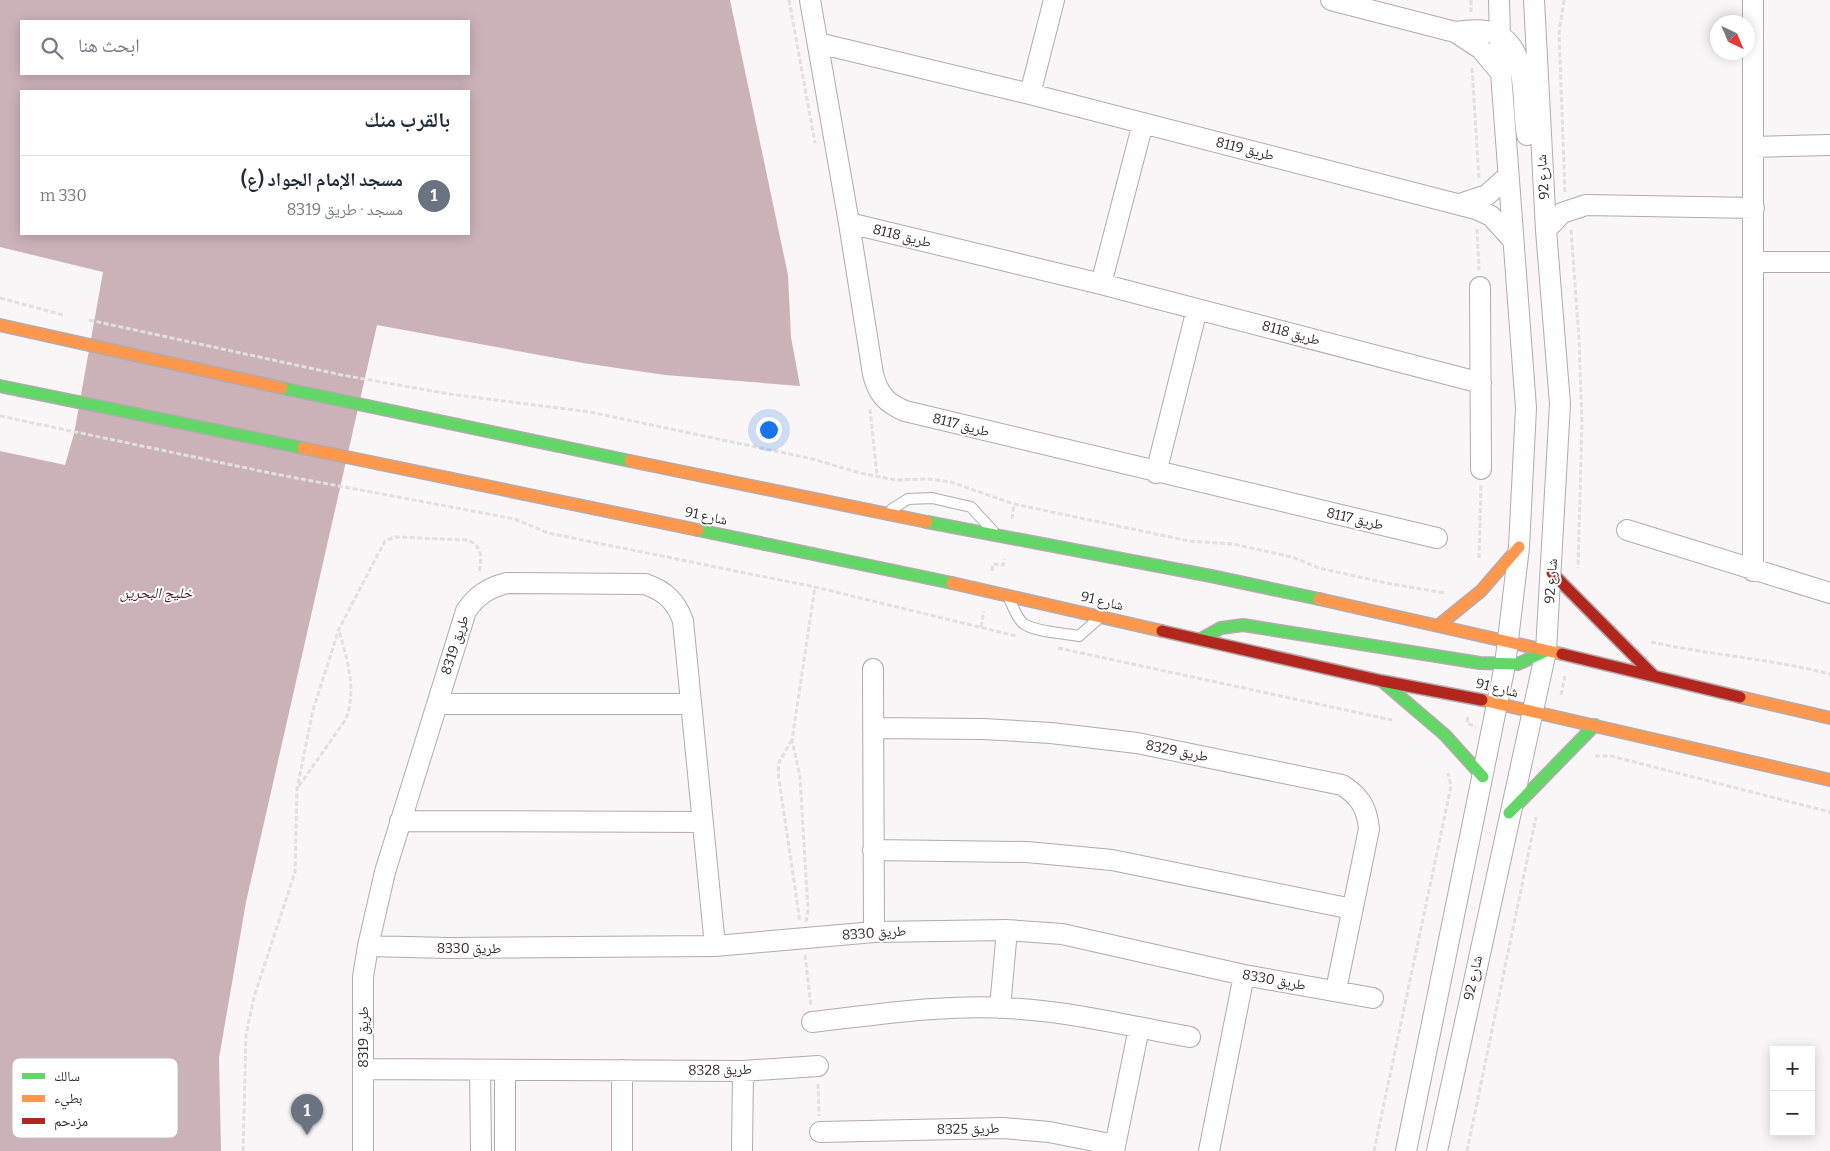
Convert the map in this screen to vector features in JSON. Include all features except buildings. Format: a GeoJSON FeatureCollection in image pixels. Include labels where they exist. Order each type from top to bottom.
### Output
{"type":"FeatureCollection","features":[{"type":"Feature","properties":{"kind":"street","name":"طريق 8117"},"geometry":{"type":"LineString","coordinates":[[810,0],[849,223],[872,374],[876,388],[892,406],[905,411],[1156,473],[1436,538]]}},
{"type":"Feature","properties":{"kind":"street"},"geometry":{"type":"LineString","coordinates":[[1030,94],[1054,0]]}},
{"type":"Feature","properties":{"kind":"street"},"geometry":{"type":"LineString","coordinates":[[1331,0],[1462,36],[1492,60],[1501,73]]}},
{"type":"Feature","properties":{"kind":"street"},"geometry":{"type":"LineString","coordinates":[[1406,1151],[1505,665],[1519,547],[1526,408],[1501,73],[1500,0]]}},
{"type":"Feature","properties":{"kind":"street","name":"شارع 92"},"geometry":{"type":"LineString","coordinates":[[1437,1151],[1509,813],[1546,652],[1552,573],[1560,404],[1543,185],[1534,0]]}},
{"type":"Feature","properties":{"kind":"street"},"geometry":{"type":"LineString","coordinates":[[1753,0],[1753,571]]}},
{"type":"Feature","properties":{"kind":"street"},"geometry":{"type":"LineString","coordinates":[[1462,36],[1478,30],[1500,37],[1516,52],[1519,59],[1528,137],[1531,143],[1541,149]]}},
{"type":"Feature","properties":{"kind":"street","name":"طريق 8119"},"geometry":{"type":"LineString","coordinates":[[818,44],[1030,94],[1472,204],[1491,216],[1514,240]]}},
{"type":"Feature","properties":{"kind":"street"},"geometry":{"type":"LineString","coordinates":[[1101,284],[1143,123]]}},
{"type":"Feature","properties":{"kind":"street"},"geometry":{"type":"LineString","coordinates":[[1754,147],[1830,145]]}},
{"type":"Feature","properties":{"kind":"street"},"geometry":{"type":"LineString","coordinates":[[1472,204],[1499,186],[1508,176]]}},
{"type":"Feature","properties":{"kind":"street"},"geometry":{"type":"LineString","coordinates":[[1543,185],[1573,204],[1754,208]]}},
{"type":"Feature","properties":{"kind":"street"},"geometry":{"type":"LineString","coordinates":[[1546,230],[1556,218],[1573,204]]}},
{"type":"Feature","properties":{"kind":"street","name":"طريق 8118"},"geometry":{"type":"LineString","coordinates":[[849,223],[1101,284],[1481,383]]}},
{"type":"Feature","properties":{"kind":"street"},"geometry":{"type":"LineString","coordinates":[[1754,262],[1830,262]]}},
{"type":"Feature","properties":{"kind":"street"},"geometry":{"type":"LineString","coordinates":[[1480,287],[1481,469]]}},
{"type":"Feature","properties":{"kind":"street"},"geometry":{"type":"LineString","coordinates":[[1156,473],[1197,309]]}},
{"type":"Feature","properties":{"kind":"street"},"geometry":{"type":"LineString","coordinates":[[0,325],[375,409],[1003,538],[1211,576],[1438,625],[1830,718]]}},
{"type":"Feature","properties":{"kind":"street","name":"شارع 91"},"geometry":{"type":"LineString","coordinates":[[0,386],[365,460],[1007,595],[1382,681],[1456,694],[1595,725],[1830,780]]}},
{"type":"Feature","properties":{"kind":"street"},"geometry":{"type":"LineString","coordinates":[[1627,530],[1753,571],[1830,593]]}},
{"type":"Feature","properties":{"kind":"street"},"geometry":{"type":"LineString","coordinates":[[1438,625],[1481,591],[1519,547]]}},
{"type":"Feature","properties":{"kind":"street"},"geometry":{"type":"LineString","coordinates":[[1552,573],[1655,677]]}},
{"type":"Feature","properties":{"kind":"street","name":"طريق 8319"},"geometry":{"type":"LineString","coordinates":[[363,1151],[363,977],[368,946],[385,872],[466,611],[474,599],[490,588],[506,583],[645,584],[660,589],[674,602],[683,621],[715,946]]}},
{"type":"Feature","properties":{"kind":"street"},"geometry":{"type":"LineString","coordinates":[[1201,639],[1221,628],[1242,626],[1480,663],[1505,665],[1518,664],[1546,652]]}},
{"type":"Feature","properties":{"kind":"street"},"geometry":{"type":"LineString","coordinates":[[873,669],[874,932]]}},
{"type":"Feature","properties":{"kind":"street"},"geometry":{"type":"LineString","coordinates":[[1382,681],[1445,735],[1482,776]]}},
{"type":"Feature","properties":{"kind":"street"},"geometry":{"type":"LineString","coordinates":[[437,704],[690,704]]}},
{"type":"Feature","properties":{"kind":"street"},"geometry":{"type":"LineString","coordinates":[[1509,813],[1595,725]]}},
{"type":"Feature","properties":{"kind":"street","name":"طريق 8329"},"geometry":{"type":"LineString","coordinates":[[873,728],[983,729],[1061,734],[1137,743],[1342,785],[1362,801],[1367,813],[1369,828],[1336,990]]}},
{"type":"Feature","properties":{"kind":"street"},"geometry":{"type":"LineString","coordinates":[[400,821],[702,822]]}},
{"type":"Feature","properties":{"kind":"street"},"geometry":{"type":"LineString","coordinates":[[874,850],[1027,852],[1112,860],[1352,909]]}},
{"type":"Feature","properties":{"kind":"street"},"geometry":{"type":"LineString","coordinates":[[1000,1008],[1008,930]]}},
{"type":"Feature","properties":{"kind":"street","name":"طريق 8330"},"geometry":{"type":"LineString","coordinates":[[368,946],[448,948],[715,946],[803,940],[874,932],[1008,930],[1062,934],[1244,975],[1373,998]]}},
{"type":"Feature","properties":{"kind":"street"},"geometry":{"type":"LineString","coordinates":[[1208,1151],[1244,975]]}},
{"type":"Feature","properties":{"kind":"street"},"geometry":{"type":"LineString","coordinates":[[812,1022],[949,1007],[1000,1008],[1072,1015],[1190,1037]]}},
{"type":"Feature","properties":{"kind":"street"},"geometry":{"type":"LineString","coordinates":[[1114,1148],[1139,1028]]}},
{"type":"Feature","properties":{"kind":"street","name":"طريق 8328"},"geometry":{"type":"LineString","coordinates":[[363,1070],[743,1071],[818,1066]]}},
{"type":"Feature","properties":{"kind":"street"},"geometry":{"type":"LineString","coordinates":[[480,1070],[481,1151]]}},
{"type":"Feature","properties":{"kind":"street"},"geometry":{"type":"LineString","coordinates":[[505,1070],[505,1151]]}},
{"type":"Feature","properties":{"kind":"street"},"geometry":{"type":"LineString","coordinates":[[622,1070],[622,1151]]}},
{"type":"Feature","properties":{"kind":"street"},"geometry":{"type":"LineString","coordinates":[[742,1151],[743,1071]]}},
{"type":"Feature","properties":{"kind":"street","name":"طريق 8325"},"geometry":{"type":"LineString","coordinates":[[820,1132],[1003,1128],[1049,1132],[1114,1148]]}},
{"type":"Feature","properties":{"kind":"lane"},"geometry":{"type":"LineString","coordinates":[[884,514],[908,499],[932,498],[971,507],[1003,538]]}},
{"type":"Feature","properties":{"kind":"lane"},"geometry":{"type":"LineString","coordinates":[[1007,595],[1022,622],[1050,631],[1079,636],[1100,616]]}},
{"type":"Feature","properties":{"kind":"path"},"geometry":{"type":"LineString","coordinates":[[1564,0],[1559,32],[1573,204],[1582,413],[1577,557],[1579,574]]}},
{"type":"Feature","properties":{"kind":"path"},"geometry":{"type":"LineString","coordinates":[[1462,36],[1475,107],[1472,204],[1480,287]]}},
{"type":"Feature","properties":{"kind":"path"},"geometry":{"type":"LineString","coordinates":[[0,298],[72,317]]}},
{"type":"Feature","properties":{"kind":"path"},"geometry":{"type":"LineString","coordinates":[[81,319],[342,375],[449,394],[590,412],[804,457],[860,473],[896,480],[929,479],[951,482],[1014,504],[1189,541],[1233,544],[1292,557],[1319,568],[1386,583],[1446,593]]}},
{"type":"Feature","properties":{"kind":"path"},"geometry":{"type":"LineString","coordinates":[[0,416],[51,425],[142,447],[515,519],[548,533],[815,587],[1022,638]]}},
{"type":"Feature","properties":{"kind":"path"},"geometry":{"type":"LineString","coordinates":[[1478,566],[1481,469]]}},
{"type":"Feature","properties":{"kind":"path"},"geometry":{"type":"LineString","coordinates":[[981,627],[993,564],[1003,565],[1003,538],[1014,504]]}},
{"type":"Feature","properties":{"kind":"path"},"geometry":{"type":"LineString","coordinates":[[243,1151],[246,1035],[254,997],[295,872],[297,789],[313,710],[339,629],[377,556],[386,541],[394,537],[468,540],[476,544],[482,554],[474,599]]}},
{"type":"Feature","properties":{"kind":"path"},"geometry":{"type":"LineString","coordinates":[[803,940],[808,910],[800,776],[792,740],[815,587]]}},
{"type":"Feature","properties":{"kind":"path"},"geometry":{"type":"LineString","coordinates":[[297,789],[346,719],[349,710],[352,683],[339,629]]}},
{"type":"Feature","properties":{"kind":"path"},"geometry":{"type":"LineString","coordinates":[[1642,640],[1698,652],[1766,659],[1830,674]]}},
{"type":"Feature","properties":{"kind":"path"},"geometry":{"type":"LineString","coordinates":[[1049,646],[1394,721]]}},
{"type":"Feature","properties":{"kind":"path"},"geometry":{"type":"LineString","coordinates":[[792,740],[779,762],[778,773],[803,940],[812,1022]]}},
{"type":"Feature","properties":{"kind":"path"},"geometry":{"type":"LineString","coordinates":[[1586,758],[1611,756],[1830,812]]}},
{"type":"Feature","properties":{"kind":"path"},"geometry":{"type":"LineString","coordinates":[[1374,1151],[1451,786],[1446,767]]}},
{"type":"Feature","properties":{"kind":"path"},"geometry":{"type":"LineString","coordinates":[[1467,1151],[1538,811]]}},
{"type":"Feature","properties":{"kind":"path"},"geometry":{"type":"LineString","coordinates":[[818,1066],[820,1132]]}},
{"type":"Feature","properties":{"kind":"water","name":"خليج البحرين"},"geometry":{"type":"Polygon","coordinates":[[[0,0],[730,0],[788,275],[791,337],[800,386],[665,375],[583,363],[377,325],[246,902],[219,1058],[221,1151],[0,1151],[0,451],[65,465],[74,434],[103,272],[0,247],[0,0]]]}},
{"type":"Feature","properties":{"kind":"traffic: fast"},"geometry":{"type":"LineString","coordinates":[[0,386],[303,448]]}},
{"type":"Feature","properties":{"kind":"traffic: fast"},"geometry":{"type":"LineString","coordinates":[[282,388],[630,461]]}},
{"type":"Feature","properties":{"kind":"traffic: fast"},"geometry":{"type":"LineString","coordinates":[[927,522],[1211,576],[1319,599]]}},
{"type":"Feature","properties":{"kind":"traffic: fast"},"geometry":{"type":"LineString","coordinates":[[698,530],[952,583]]}},
{"type":"Feature","properties":{"kind":"traffic: fast"},"geometry":{"type":"LineString","coordinates":[[1201,639],[1221,628],[1243,625],[1480,663],[1518,664],[1546,651]]}},
{"type":"Feature","properties":{"kind":"traffic: fast"},"geometry":{"type":"LineString","coordinates":[[1383,682],[1445,735],[1483,777]]}},
{"type":"Feature","properties":{"kind":"traffic: fast"},"geometry":{"type":"LineString","coordinates":[[1509,813],[1595,725]]}},
{"type":"Feature","properties":{"kind":"traffic: slow"},"geometry":{"type":"LineString","coordinates":[[0,325],[282,388]]}},
{"type":"Feature","properties":{"kind":"traffic: slow"},"geometry":{"type":"LineString","coordinates":[[303,448],[698,530]]}},
{"type":"Feature","properties":{"kind":"traffic: slow"},"geometry":{"type":"LineString","coordinates":[[630,461],[927,522]]}},
{"type":"Feature","properties":{"kind":"traffic: slow"},"geometry":{"type":"LineString","coordinates":[[1439,625],[1481,591],[1519,547]]}},
{"type":"Feature","properties":{"kind":"traffic: slow"},"geometry":{"type":"LineString","coordinates":[[952,583],[1162,631]]}},
{"type":"Feature","properties":{"kind":"traffic: slow"},"geometry":{"type":"LineString","coordinates":[[1319,599],[1562,654]]}},
{"type":"Feature","properties":{"kind":"traffic: slow"},"geometry":{"type":"LineString","coordinates":[[1740,697],[1830,718]]}},
{"type":"Feature","properties":{"kind":"traffic: slow"},"geometry":{"type":"LineString","coordinates":[[1482,700],[1830,780]]}},
{"type":"Feature","properties":{"kind":"traffic: jam"},"geometry":{"type":"LineString","coordinates":[[1552,573],[1654,676]]}},
{"type":"Feature","properties":{"kind":"traffic: jam"},"geometry":{"type":"LineString","coordinates":[[1162,631],[1382,681],[1482,700]]}},
{"type":"Feature","properties":{"kind":"traffic: jam"},"geometry":{"type":"LineString","coordinates":[[1562,654],[1740,697]]}},
{"type":"Feature","properties":{"kind":"place","name":"مسجد الإمام الجواد (ع)"},"geometry":{"type":"Point","coordinates":[307,1135]}}]}
